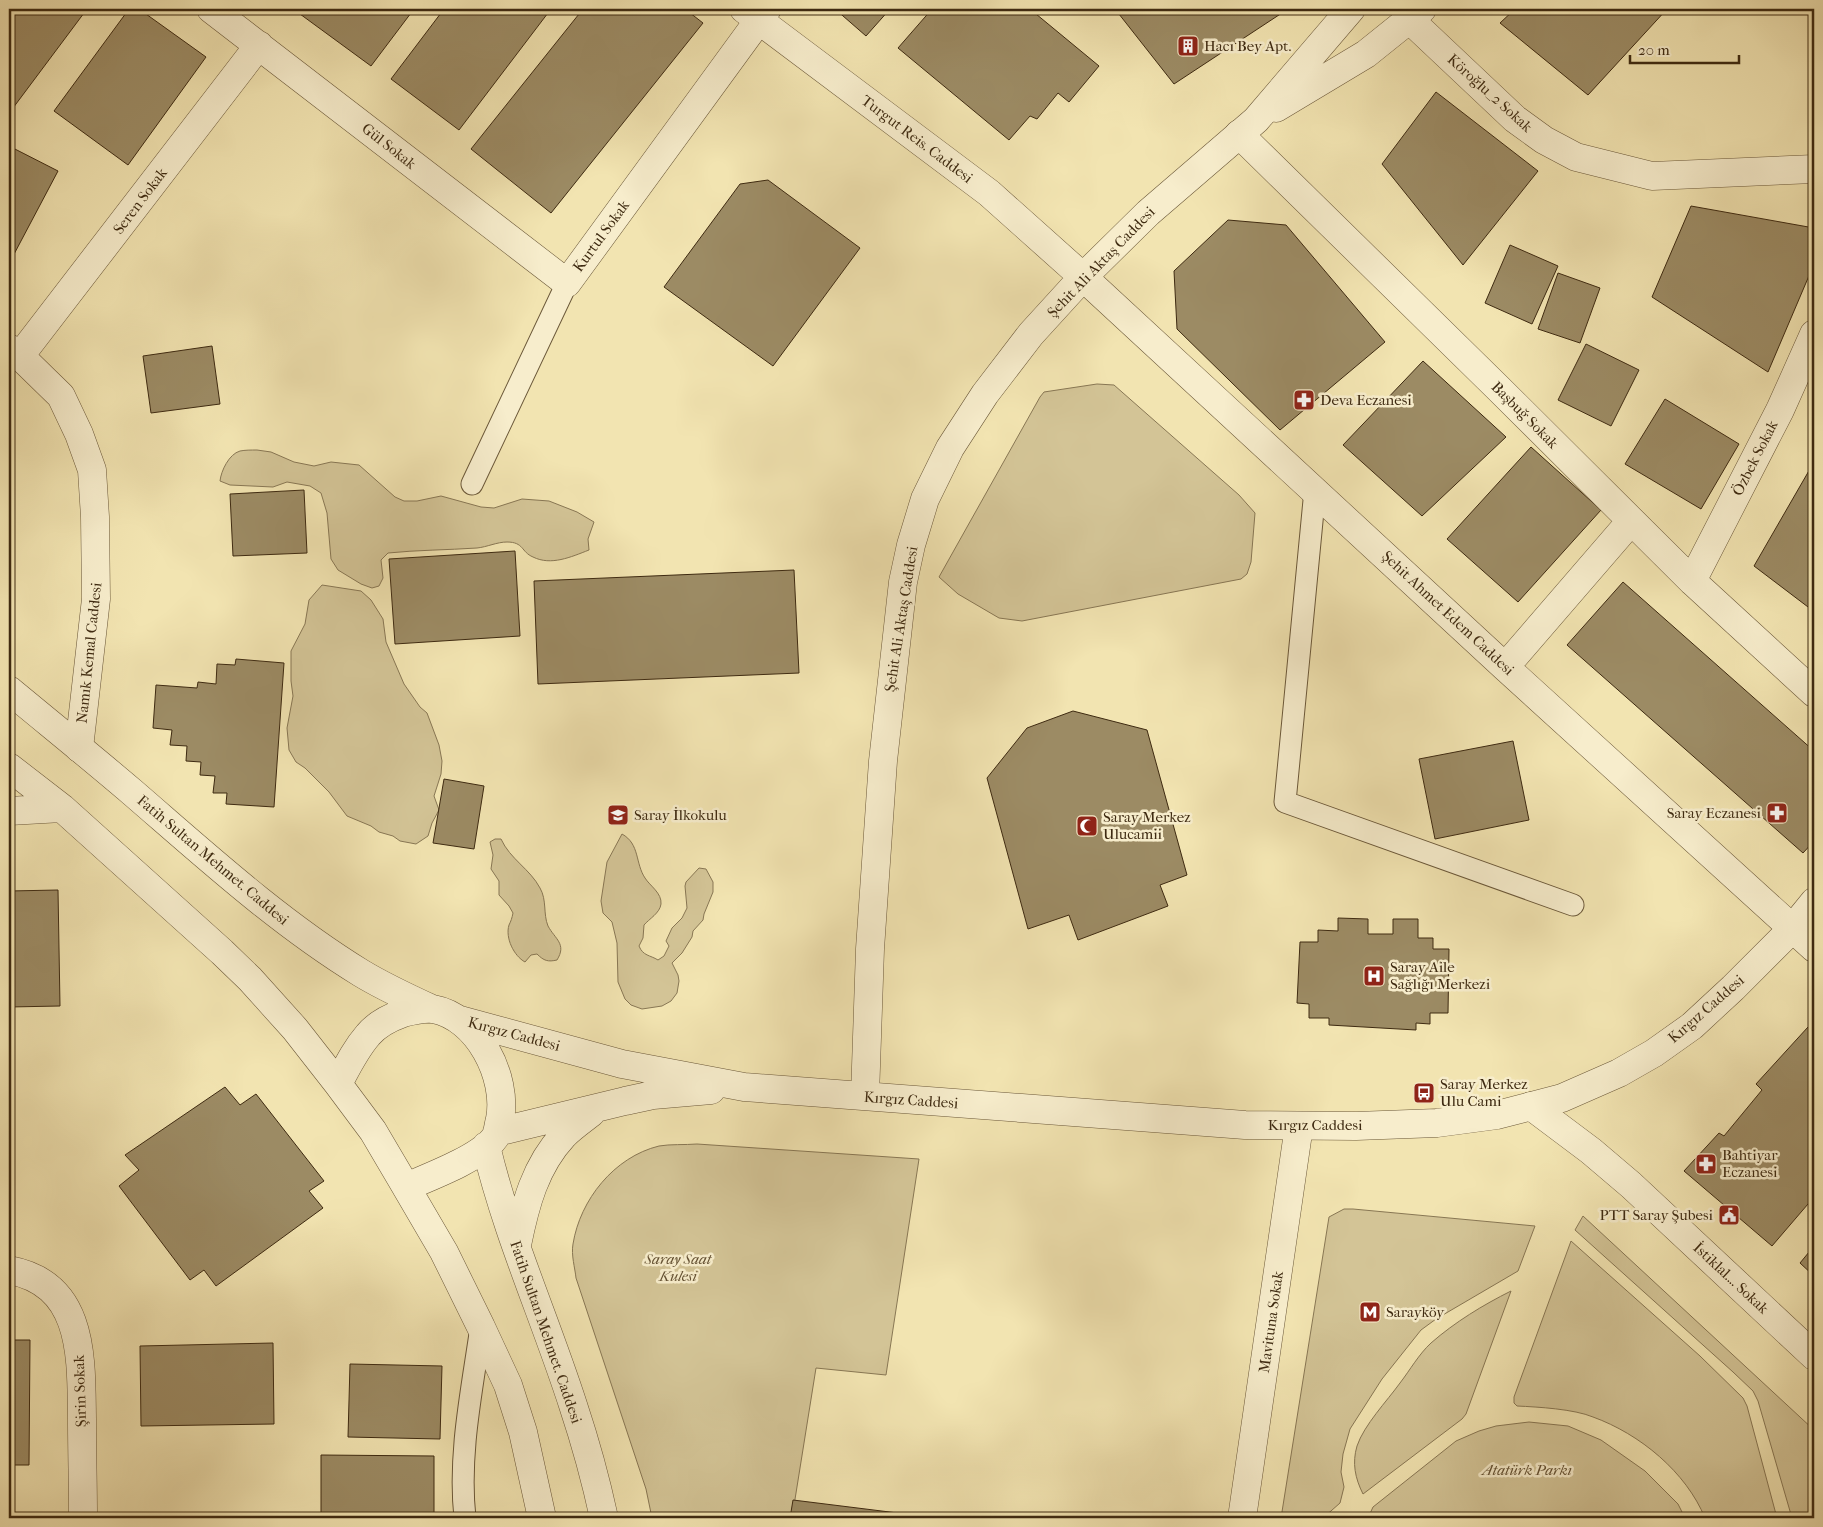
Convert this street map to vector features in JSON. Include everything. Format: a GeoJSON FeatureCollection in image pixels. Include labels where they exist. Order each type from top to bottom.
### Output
{"type":"FeatureCollection","features":[{"type":"Feature","properties":{"kind":"street","name":"Gül Sokak"},"geometry":{"type":"LineString","coordinates":[[211,9],[567,283]]}},
{"type":"Feature","properties":{"kind":"street","name":"Şehit Ali Aktaş Caddesi"},"geometry":{"type":"LineString","coordinates":[[865,1096],[870,948],[882,761],[901,601],[911,545],[925,499],[950,448],[985,394],[1031,334],[1083,277],[1148,212],[1247,127],[1352,9]]}},
{"type":"Feature","properties":{"kind":"street","name":"Turgut Reis. Caddesi"},"geometry":{"type":"LineString","coordinates":[[756,13],[989,192],[1083,277]]}},
{"type":"Feature","properties":{"kind":"street","name":"Kurtul Sokak"},"geometry":{"type":"LineString","coordinates":[[567,283],[756,13]]}},
{"type":"Feature","properties":{"kind":"street","name":"Şehit Ali Aktaş Caddesi"},"geometry":{"type":"LineString","coordinates":[[1247,127],[1366,54],[1416,14]]}},
{"type":"Feature","properties":{"kind":"street","name":"Köroğlu_2 Sokak"},"geometry":{"type":"LineString","coordinates":[[1416,14],[1515,119],[1544,140],[1576,157],[1652,176],[1814,169]]}},
{"type":"Feature","properties":{"kind":"street","name":"Seren Sokak"},"geometry":{"type":"LineString","coordinates":[[15,352],[259,45]]}},
{"type":"Feature","properties":{"kind":"street","name":"Başbuğ Sokak"},"geometry":{"type":"LineString","coordinates":[[1247,127],[1498,388],[1692,581],[1814,693]]}},
{"type":"Feature","properties":{"kind":"street","name":"Şehit Ahmet Edem Caddesi"},"geometry":{"type":"LineString","coordinates":[[1083,277],[1505,667],[1814,948]]}},
{"type":"Feature","properties":{"kind":"street","name":"Özbek Sokak"},"geometry":{"type":"LineString","coordinates":[[1692,581],[1780,410],[1814,334]]}},
{"type":"Feature","properties":{"kind":"street","name":"Namık Kemal Caddesi"},"geometry":{"type":"LineString","coordinates":[[15,352],[61,396],[79,434],[92,470],[95,518],[96,599],[79,748]]}},
{"type":"Feature","properties":{"kind":"street"},"geometry":{"type":"LineString","coordinates":[[1505,667],[1631,520]]}},
{"type":"Feature","properties":{"kind":"street","name":"Fatih Sultan Mehmet. Caddesi"},"geometry":{"type":"LineString","coordinates":[[9,690],[197,850],[291,924],[361,973],[395,992],[460,1020],[480,1041],[496,1069],[502,1107],[492,1139],[491,1169],[573,1406],[604,1518]]}},
{"type":"Feature","properties":{"kind":"street"},"geometry":{"type":"LineString","coordinates":[[9,767],[62,808],[222,952],[295,1028],[373,1131],[444,1252],[482,1327],[508,1385],[523,1432],[542,1518]]}},
{"type":"Feature","properties":{"kind":"street"},"geometry":{"type":"LineString","coordinates":[[9,811],[62,808]]}},
{"type":"Feature","properties":{"kind":"street","name":"Kırgız Caddesi"},"geometry":{"type":"LineString","coordinates":[[460,1020],[622,1064],[744,1087],[1235,1124],[1356,1126],[1437,1122],[1497,1115],[1570,1094],[1619,1073],[1654,1053],[1692,1026],[1733,988],[1792,928],[1814,902]]}},
{"type":"Feature","properties":{"kind":"street","name":"Fatih Sultan Mehmet. Caddesi"},"geometry":{"type":"LineString","coordinates":[[338,1084],[352,1056],[368,1034],[387,1019],[408,1012],[432,1009]]}},
{"type":"Feature","properties":{"kind":"street","name":"Kırgız Caddesi"},"geometry":{"type":"LineString","coordinates":[[492,1139],[599,1106],[653,1095],[744,1087]]}},
{"type":"Feature","properties":{"kind":"street"},"geometry":{"type":"LineString","coordinates":[[517,1247],[525,1206],[536,1175],[552,1149],[565,1134],[599,1106]]}},
{"type":"Feature","properties":{"kind":"street","name":"İstiklal.... Sokak"},"geometry":{"type":"LineString","coordinates":[[1531,1106],[1591,1151],[1631,1185],[1814,1356]]}},
{"type":"Feature","properties":{"kind":"street","name":"Mavituna Sokak"},"geometry":{"type":"LineString","coordinates":[[1242,1518],[1299,1126]]}},
{"type":"Feature","properties":{"kind":"street"},"geometry":{"type":"LineString","coordinates":[[406,1187],[456,1164],[492,1139]]}},
{"type":"Feature","properties":{"kind":"street","name":"Şirin Sokak"},"geometry":{"type":"LineString","coordinates":[[9,1270],[36,1278],[60,1298],[75,1329],[81,1360],[83,1518]]}},
{"type":"Feature","properties":{"kind":"lane","name":"Kurtul Sokak"},"geometry":{"type":"LineString","coordinates":[[472,484],[567,283]]}},
{"type":"Feature","properties":{"kind":"lane"},"geometry":{"type":"LineString","coordinates":[[1315,490],[1285,802],[1573,905]]}},
{"type":"Feature","properties":{"kind":"lane"},"geometry":{"type":"LineString","coordinates":[[466,1518],[464,1460],[469,1410],[482,1327]]}},
{"type":"Feature","properties":{"kind":"green space"},"geometry":{"type":"Polygon","coordinates":[[[1097,384],[1114,385],[1239,495],[1255,513],[1251,562],[1247,574],[1241,579],[1022,621],[999,618],[958,594],[939,577],[1044,392],[1097,384]]]}},
{"type":"Feature","properties":{"kind":"green space"},"geometry":{"type":"Polygon","coordinates":[[[257,450],[271,452],[294,462],[314,466],[331,462],[359,465],[395,497],[404,501],[417,501],[441,496],[481,507],[494,508],[522,499],[549,501],[577,512],[594,522],[588,539],[589,550],[554,561],[540,560],[533,557],[520,545],[513,542],[477,548],[388,553],[381,560],[383,578],[379,586],[372,588],[361,584],[338,570],[331,559],[327,513],[321,493],[310,486],[287,482],[273,487],[230,485],[220,481],[224,468],[232,456],[240,451],[257,450]]]}},
{"type":"Feature","properties":{"kind":"green space"},"geometry":{"type":"Polygon","coordinates":[[[322,585],[361,591],[371,600],[383,619],[386,642],[404,684],[420,707],[427,713],[439,745],[442,761],[441,774],[434,796],[439,810],[428,836],[416,844],[400,841],[393,836],[379,832],[371,826],[347,816],[329,792],[305,768],[296,762],[289,750],[287,728],[293,696],[291,651],[305,624],[309,600],[322,585]]]}},
{"type":"Feature","properties":{"kind":"green space"},"geometry":{"type":"Polygon","coordinates":[[[622,834],[628,838],[635,848],[642,872],[661,900],[659,910],[644,925],[643,938],[639,946],[647,955],[658,960],[664,956],[669,946],[666,941],[672,928],[682,918],[687,908],[686,882],[699,868],[706,869],[713,882],[713,892],[703,920],[693,931],[692,937],[682,953],[672,963],[679,981],[677,993],[671,1001],[662,1006],[642,1009],[631,1005],[625,999],[618,982],[617,943],[612,922],[603,913],[601,901],[607,862],[622,834]]]}},
{"type":"Feature","properties":{"kind":"green space"},"geometry":{"type":"Polygon","coordinates":[[[495,839],[501,839],[509,852],[531,875],[540,888],[544,897],[548,926],[559,942],[561,950],[557,960],[546,960],[537,954],[531,955],[525,962],[517,956],[511,946],[508,930],[513,913],[499,895],[499,881],[491,869],[493,855],[490,842],[495,839]]]}},
{"type":"Feature","properties":{"kind":"green space","name":"Saray Saat Kulesi"},"geometry":{"type":"Polygon","coordinates":[[[697,1144],[919,1159],[886,1375],[816,1368],[792,1518],[652,1518],[646,1489],[576,1278],[573,1244],[577,1228],[591,1197],[602,1183],[614,1170],[643,1152],[663,1145],[697,1144]]]}},
{"type":"Feature","properties":{"kind":"green space"},"geometry":{"type":"Polygon","coordinates":[[[1344,1209],[1535,1226],[1518,1271],[1436,1319],[1421,1330],[1382,1379],[1350,1429],[1343,1454],[1341,1472],[1344,1487],[1340,1503],[1323,1518],[1281,1518],[1329,1217],[1344,1209]]]}},
{"type":"Feature","properties":{"kind":"green space"},"geometry":{"type":"Polygon","coordinates":[[[1583,1216],[1814,1430],[1814,1518],[1792,1518],[1758,1401],[1753,1391],[1575,1230],[1583,1216]]]}},
{"type":"Feature","properties":{"kind":"green space"},"geometry":{"type":"Polygon","coordinates":[[[1571,1241],[1700,1356],[1743,1398],[1747,1406],[1777,1518],[1705,1518],[1697,1501],[1674,1470],[1628,1433],[1585,1414],[1556,1409],[1517,1406],[1514,1403],[1514,1397],[1571,1241]]]}},
{"type":"Feature","properties":{"kind":"green space"},"geometry":{"type":"Polygon","coordinates":[[[1511,1291],[1466,1414],[1363,1494],[1356,1476],[1355,1458],[1360,1438],[1370,1422],[1431,1343],[1470,1314],[1511,1291]]]}},
{"type":"Feature","properties":{"kind":"green space","name":"Atatürk Parkı"},"geometry":{"type":"Polygon","coordinates":[[[1529,1422],[1568,1426],[1601,1440],[1645,1471],[1678,1504],[1685,1518],[1368,1518],[1373,1507],[1456,1441],[1496,1426],[1529,1422]]]}},
{"type":"Feature","properties":{"kind":"building"},"geometry":{"type":"Polygon","coordinates":[[[9,9],[87,9],[13,108],[9,105],[9,9]]]}},
{"type":"Feature","properties":{"kind":"building"},"geometry":{"type":"Polygon","coordinates":[[[129,9],[139,9],[206,57],[128,165],[54,111],[129,9]]]}},
{"type":"Feature","properties":{"kind":"building"},"geometry":{"type":"Polygon","coordinates":[[[304,9],[414,9],[371,66],[300,14],[304,9]]]}},
{"type":"Feature","properties":{"kind":"building"},"geometry":{"type":"Polygon","coordinates":[[[444,9],[551,9],[459,130],[391,79],[444,9]]]}},
{"type":"Feature","properties":{"kind":"building"},"geometry":{"type":"Polygon","coordinates":[[[583,9],[685,9],[703,23],[551,213],[471,149],[583,9]]]}},
{"type":"Feature","properties":{"kind":"building"},"geometry":{"type":"Polygon","coordinates":[[[835,9],[890,9],[866,36],[835,9]]]}},
{"type":"Feature","properties":{"kind":"building"},"geometry":{"type":"Polygon","coordinates":[[[932,9],[1030,9],[1099,66],[1069,102],[1058,93],[1037,119],[1030,116],[1009,140],[898,48],[932,9]]]}},
{"type":"Feature","properties":{"kind":"building","name":"Hacı Bey Apt."},"geometry":{"type":"Polygon","coordinates":[[[1115,9],[1288,9],[1174,84],[1115,9]]]}},
{"type":"Feature","properties":{"kind":"building"},"geometry":{"type":"Polygon","coordinates":[[[1515,9],[1667,9],[1588,95],[1500,23],[1515,9]]]}},
{"type":"Feature","properties":{"kind":"building"},"geometry":{"type":"Polygon","coordinates":[[[1436,92],[1538,171],[1463,265],[1382,164],[1436,92]]]}},
{"type":"Feature","properties":{"kind":"building"},"geometry":{"type":"Polygon","coordinates":[[[9,146],[58,171],[12,258],[9,256],[9,146]]]}},
{"type":"Feature","properties":{"kind":"building"},"geometry":{"type":"Polygon","coordinates":[[[768,180],[860,248],[773,366],[664,287],[740,184],[768,180]]]}},
{"type":"Feature","properties":{"kind":"building"},"geometry":{"type":"Polygon","coordinates":[[[1691,206],[1814,228],[1814,264],[1768,372],[1652,297],[1691,206]]]}},
{"type":"Feature","properties":{"kind":"building"},"geometry":{"type":"Polygon","coordinates":[[[1228,220],[1286,225],[1385,342],[1280,430],[1177,329],[1174,271],[1228,220]]]}},
{"type":"Feature","properties":{"kind":"building"},"geometry":{"type":"Polygon","coordinates":[[[1510,245],[1558,266],[1532,324],[1485,303],[1510,245]]]}},
{"type":"Feature","properties":{"kind":"building"},"geometry":{"type":"Polygon","coordinates":[[[1558,273],[1600,288],[1580,343],[1538,329],[1558,273]]]}},
{"type":"Feature","properties":{"kind":"building"},"geometry":{"type":"Polygon","coordinates":[[[1586,344],[1639,370],[1611,426],[1558,400],[1586,344]]]}},
{"type":"Feature","properties":{"kind":"building"},"geometry":{"type":"Polygon","coordinates":[[[212,346],[220,404],[151,413],[143,356],[212,346]]]}},
{"type":"Feature","properties":{"kind":"building"},"geometry":{"type":"Polygon","coordinates":[[[1423,361],[1506,437],[1422,516],[1343,445],[1423,361]]]}},
{"type":"Feature","properties":{"kind":"building"},"geometry":{"type":"Polygon","coordinates":[[[1665,399],[1739,444],[1701,509],[1625,464],[1665,399]]]}},
{"type":"Feature","properties":{"kind":"building"},"geometry":{"type":"Polygon","coordinates":[[[1531,447],[1601,510],[1518,602],[1447,539],[1531,447]]]}},
{"type":"Feature","properties":{"kind":"building"},"geometry":{"type":"Polygon","coordinates":[[[1814,462],[1814,607],[1812,610],[1754,566],[1814,462]]]}},
{"type":"Feature","properties":{"kind":"building"},"geometry":{"type":"Polygon","coordinates":[[[304,490],[307,553],[233,556],[230,494],[304,490]]]}},
{"type":"Feature","properties":{"kind":"building"},"geometry":{"type":"Polygon","coordinates":[[[515,551],[520,636],[395,644],[389,559],[515,551]]]}},
{"type":"Feature","properties":{"kind":"building"},"geometry":{"type":"Polygon","coordinates":[[[794,570],[799,673],[538,684],[534,581],[794,570]]]}},
{"type":"Feature","properties":{"kind":"building"},"geometry":{"type":"Polygon","coordinates":[[[1623,582],[1814,751],[1814,841],[1803,853],[1567,645],[1623,582]]]}},
{"type":"Feature","properties":{"kind":"building"},"geometry":{"type":"Polygon","coordinates":[[[236,659],[284,663],[274,807],[226,804],[227,793],[213,793],[215,776],[200,775],[201,762],[186,761],[187,746],[170,745],[172,730],[153,728],[156,685],[197,688],[198,682],[216,684],[217,664],[235,665],[236,659]]]}},
{"type":"Feature","properties":{"kind":"building","name":"Saray Merkez Ulucamii"},"geometry":{"type":"Polygon","coordinates":[[[1073,711],[1147,730],[1187,875],[1160,885],[1168,906],[1078,940],[1069,915],[1028,929],[987,778],[1027,728],[1073,711]]]}},
{"type":"Feature","properties":{"kind":"building"},"geometry":{"type":"Polygon","coordinates":[[[1513,741],[1529,820],[1435,839],[1419,759],[1513,741]]]}},
{"type":"Feature","properties":{"kind":"building"},"geometry":{"type":"Polygon","coordinates":[[[444,779],[484,786],[474,849],[433,843],[444,779]]]}},
{"type":"Feature","properties":{"kind":"building"},"geometry":{"type":"Polygon","coordinates":[[[58,890],[60,1006],[9,1007],[9,891],[58,890]]]}},
{"type":"Feature","properties":{"kind":"building","name":"Saray Aile Sağlığı Merkezi"},"geometry":{"type":"Polygon","coordinates":[[[1338,918],[1368,919],[1368,934],[1393,934],[1393,919],[1418,919],[1418,938],[1433,938],[1433,949],[1449,949],[1448,1013],[1430,1013],[1430,1024],[1416,1023],[1416,1030],[1329,1025],[1329,1018],[1309,1018],[1309,1004],[1297,1003],[1300,942],[1318,942],[1318,930],[1338,931],[1338,918]]]}},
{"type":"Feature","properties":{"kind":"building"},"geometry":{"type":"Polygon","coordinates":[[[1808,1027],[1814,1031],[1814,1197],[1772,1246],[1684,1171],[1719,1133],[1724,1136],[1762,1090],[1756,1084],[1808,1027]]]}},
{"type":"Feature","properties":{"kind":"building"},"geometry":{"type":"Polygon","coordinates":[[[225,1087],[240,1105],[256,1094],[324,1181],[309,1191],[323,1208],[216,1286],[204,1270],[190,1280],[119,1186],[139,1170],[125,1155],[225,1087]]]}},
{"type":"Feature","properties":{"kind":"building"},"geometry":{"type":"Polygon","coordinates":[[[1814,1246],[1814,1276],[1800,1263],[1814,1246]]]}},
{"type":"Feature","properties":{"kind":"building"},"geometry":{"type":"Polygon","coordinates":[[[9,1340],[30,1340],[29,1465],[9,1465],[9,1340]]]}},
{"type":"Feature","properties":{"kind":"building"},"geometry":{"type":"Polygon","coordinates":[[[273,1343],[274,1424],[141,1426],[140,1346],[273,1343]]]}},
{"type":"Feature","properties":{"kind":"building"},"geometry":{"type":"Polygon","coordinates":[[[350,1364],[442,1366],[440,1439],[348,1437],[350,1364]]]}},
{"type":"Feature","properties":{"kind":"building"},"geometry":{"type":"Polygon","coordinates":[[[321,1455],[434,1456],[434,1518],[321,1518],[321,1455]]]}},
{"type":"Feature","properties":{"kind":"building"},"geometry":{"type":"Polygon","coordinates":[[[793,1500],[938,1518],[790,1518],[793,1500]]]}},
{"type":"Feature","properties":{"kind":"place","name":"Hacı Bey Apt."},"geometry":{"type":"Point","coordinates":[1188,46]}},
{"type":"Feature","properties":{"kind":"place","name":"Deva Eczanesi"},"geometry":{"type":"Point","coordinates":[1304,400]}},
{"type":"Feature","properties":{"kind":"place","name":"Saray Eczanesi"},"geometry":{"type":"Point","coordinates":[1777,813]}},
{"type":"Feature","properties":{"kind":"place","name":"Saray İlkokulu"},"geometry":{"type":"Point","coordinates":[618,815]}},
{"type":"Feature","properties":{"kind":"place","name":"Saray Merkez Ulucamii"},"geometry":{"type":"Point","coordinates":[1087,826]}},
{"type":"Feature","properties":{"kind":"place","name":"Saray Aile Sağlığı Merkezi"},"geometry":{"type":"Point","coordinates":[1374,976]}},
{"type":"Feature","properties":{"kind":"place","name":"Saray Merkez Ulu Cami"},"geometry":{"type":"Point","coordinates":[1424,1093]}},
{"type":"Feature","properties":{"kind":"place","name":"Bahtiyar Eczanesi"},"geometry":{"type":"Point","coordinates":[1706,1164]}},
{"type":"Feature","properties":{"kind":"place","name":"PTT Saray Şubesi"},"geometry":{"type":"Point","coordinates":[1729,1215]}},
{"type":"Feature","properties":{"kind":"place","name":"Sarayköy"},"geometry":{"type":"Point","coordinates":[1370,1312]}}]}
